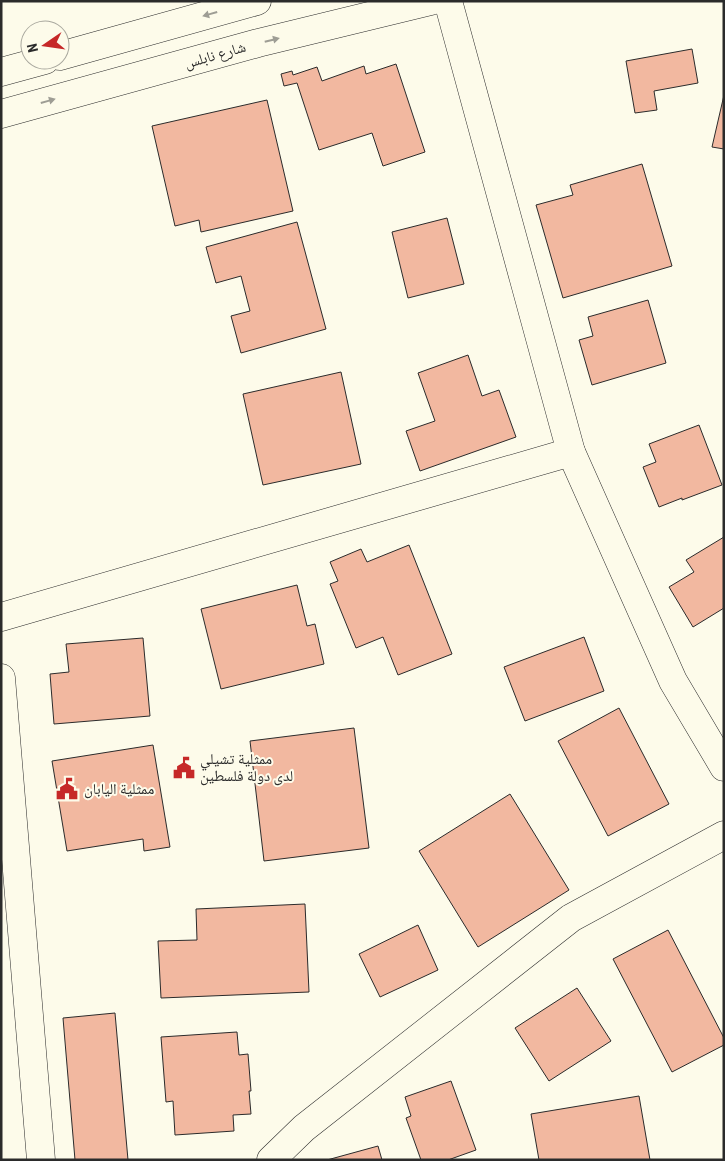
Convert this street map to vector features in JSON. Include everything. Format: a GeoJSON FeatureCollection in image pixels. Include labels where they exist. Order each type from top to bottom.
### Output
{"type":"FeatureCollection","features":[{"type":"Feature","properties":{"kind":"street"},"geometry":{"type":"LineString","coordinates":[[70,53],[257,1]]}},
{"type":"Feature","properties":{"kind":"street","name":"شارع نابلس"},"geometry":{"type":"LineString","coordinates":[[1,114],[258,43],[431,1]]}},
{"type":"Feature","properties":{"kind":"street"},"geometry":{"type":"LineString","coordinates":[[448,1],[571,452],[674,681],[724,767]]}},
{"type":"Feature","properties":{"kind":"street"},"geometry":{"type":"LineString","coordinates":[[1,72],[20,67]]}},
{"type":"Feature","properties":{"kind":"street"},"geometry":{"type":"LineString","coordinates":[[1,617],[571,452]]}},
{"type":"Feature","properties":{"kind":"street"},"geometry":{"type":"LineString","coordinates":[[1,678],[40,1160]]}},
{"type":"Feature","properties":{"kind":"street"},"geometry":{"type":"LineString","coordinates":[[271,1160],[304,1128],[571,918],[724,835]]}},
{"type":"Feature","properties":{"kind":"building"},"geometry":{"type":"Polygon","coordinates":[[[692,49],[698,83],[654,91],[657,110],[635,113],[626,61],[692,49]]]}},
{"type":"Feature","properties":{"kind":"building"},"geometry":{"type":"Polygon","coordinates":[[[396,64],[425,152],[383,166],[372,133],[319,150],[297,83],[284,86],[281,74],[292,71],[293,75],[317,67],[322,81],[364,66],[366,74],[396,64]]]}},
{"type":"Feature","properties":{"kind":"building"},"geometry":{"type":"Polygon","coordinates":[[[724,95],[724,149],[712,147],[724,95]]]}},
{"type":"Feature","properties":{"kind":"building"},"geometry":{"type":"Polygon","coordinates":[[[267,100],[293,211],[201,232],[199,220],[175,226],[152,126],[267,100]]]}},
{"type":"Feature","properties":{"kind":"building"},"geometry":{"type":"Polygon","coordinates":[[[642,164],[672,266],[563,298],[536,205],[573,195],[570,185],[642,164]]]}},
{"type":"Feature","properties":{"kind":"building"},"geometry":{"type":"Polygon","coordinates":[[[447,218],[464,284],[408,298],[392,232],[447,218]]]}},
{"type":"Feature","properties":{"kind":"building"},"geometry":{"type":"Polygon","coordinates":[[[297,222],[326,329],[241,353],[231,316],[250,311],[241,276],[216,283],[206,247],[297,222]]]}},
{"type":"Feature","properties":{"kind":"building"},"geometry":{"type":"Polygon","coordinates":[[[648,300],[666,363],[592,385],[579,340],[593,336],[588,317],[648,300]]]}},
{"type":"Feature","properties":{"kind":"building"},"geometry":{"type":"Polygon","coordinates":[[[468,355],[482,396],[499,390],[516,437],[420,471],[406,431],[435,421],[418,373],[468,355]]]}},
{"type":"Feature","properties":{"kind":"building"},"geometry":{"type":"Polygon","coordinates":[[[341,372],[361,464],[263,485],[243,394],[341,372]]]}},
{"type":"Feature","properties":{"kind":"building"},"geometry":{"type":"Polygon","coordinates":[[[699,425],[722,485],[659,507],[643,467],[656,462],[649,444],[699,425]]]}},
{"type":"Feature","properties":{"kind":"building"},"geometry":{"type":"Polygon","coordinates":[[[724,537],[724,608],[693,627],[669,587],[694,572],[686,560],[724,537]]]}},
{"type":"Feature","properties":{"kind":"building"},"geometry":{"type":"Polygon","coordinates":[[[409,545],[452,654],[398,675],[383,637],[356,648],[330,584],[338,581],[330,562],[361,549],[367,562],[409,545]]]}},
{"type":"Feature","properties":{"kind":"building"},"geometry":{"type":"Polygon","coordinates":[[[297,585],[307,626],[315,624],[324,664],[221,689],[201,609],[297,585]]]}},
{"type":"Feature","properties":{"kind":"building"},"geometry":{"type":"Polygon","coordinates":[[[584,637],[604,691],[525,721],[504,667],[584,637]]]}},
{"type":"Feature","properties":{"kind":"building"},"geometry":{"type":"Polygon","coordinates":[[[143,638],[150,716],[54,724],[50,674],[69,672],[66,644],[143,638]]]}},
{"type":"Feature","properties":{"kind":"building"},"geometry":{"type":"Polygon","coordinates":[[[619,708],[669,804],[608,836],[558,741],[619,708]]]}},
{"type":"Feature","properties":{"kind":"building"},"geometry":{"type":"Polygon","coordinates":[[[354,728],[369,848],[264,861],[250,741],[354,728]]]}},
{"type":"Feature","properties":{"kind":"building"},"geometry":{"type":"Polygon","coordinates":[[[153,745],[170,847],[144,851],[143,839],[67,851],[52,761],[153,745]]]}},
{"type":"Feature","properties":{"kind":"building"},"geometry":{"type":"Polygon","coordinates":[[[510,794],[569,890],[478,947],[419,851],[510,794]]]}},
{"type":"Feature","properties":{"kind":"building"},"geometry":{"type":"Polygon","coordinates":[[[305,904],[309,992],[161,998],[158,941],[197,940],[196,909],[305,904]]]}},
{"type":"Feature","properties":{"kind":"building"},"geometry":{"type":"Polygon","coordinates":[[[418,925],[438,970],[380,997],[359,954],[418,925]]]}},
{"type":"Feature","properties":{"kind":"building"},"geometry":{"type":"Polygon","coordinates":[[[668,930],[724,1038],[724,1045],[672,1072],[613,959],[668,930]]]}},
{"type":"Feature","properties":{"kind":"building"},"geometry":{"type":"Polygon","coordinates":[[[577,988],[611,1041],[549,1081],[515,1028],[577,988]]]}},
{"type":"Feature","properties":{"kind":"building"},"geometry":{"type":"Polygon","coordinates":[[[115,1013],[128,1160],[75,1160],[63,1018],[115,1013]]]}},
{"type":"Feature","properties":{"kind":"building"},"geometry":{"type":"Polygon","coordinates":[[[237,1032],[239,1055],[248,1054],[251,1114],[233,1115],[234,1131],[175,1135],[173,1101],[166,1102],[161,1037],[237,1032]]]}},
{"type":"Feature","properties":{"kind":"building"},"geometry":{"type":"Polygon","coordinates":[[[451,1081],[476,1150],[448,1160],[421,1160],[406,1118],[411,1116],[405,1097],[451,1081]]]}},
{"type":"Feature","properties":{"kind":"building"},"geometry":{"type":"Polygon","coordinates":[[[639,1096],[650,1160],[539,1160],[531,1114],[639,1096]]]}},
{"type":"Feature","properties":{"kind":"building"},"geometry":{"type":"Polygon","coordinates":[[[378,1146],[382,1160],[327,1160],[378,1146]]]}},
{"type":"Feature","properties":{"kind":"place","name":"ممثلية تشيلي لدى دولة فلسطين"},"geometry":{"type":"Point","coordinates":[184,768]}},
{"type":"Feature","properties":{"kind":"place","name":"ممثلية اليابان"},"geometry":{"type":"Point","coordinates":[67,789]}}]}
